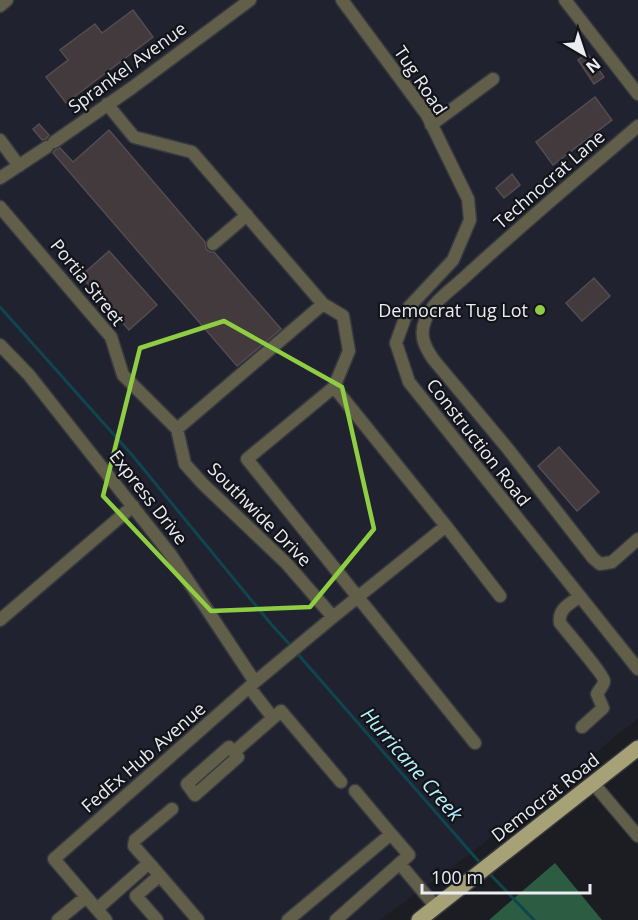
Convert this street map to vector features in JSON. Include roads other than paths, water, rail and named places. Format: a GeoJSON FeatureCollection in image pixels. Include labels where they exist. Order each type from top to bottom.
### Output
{"type":"FeatureCollection","features":[{"type":"Feature","properties":{"kind":"main road","name":"Democrat Road"},"geometry":{"type":"LineString","coordinates":[[419,920],[638,748]]}},
{"type":"Feature","properties":{"kind":"street"},"geometry":{"type":"LineString","coordinates":[[0,6],[7,0]]}},
{"type":"Feature","properties":{"kind":"street","name":"Sprankel Avenue"},"geometry":{"type":"LineString","coordinates":[[0,178],[107,105],[250,0]]}},
{"type":"Feature","properties":{"kind":"street","name":"Tug Road"},"geometry":{"type":"LineString","coordinates":[[342,0],[427,115],[468,199],[470,220]]}},
{"type":"Feature","properties":{"kind":"street"},"geometry":{"type":"LineString","coordinates":[[565,0],[638,94]]}},
{"type":"Feature","properties":{"kind":"street"},"geometry":{"type":"LineString","coordinates":[[431,125],[493,79]]}},
{"type":"Feature","properties":{"kind":"street"},"geometry":{"type":"LineString","coordinates":[[107,105],[134,137],[192,152],[323,304],[343,316],[349,351],[334,387],[247,459],[475,743]]}},
{"type":"Feature","properties":{"kind":"street","name":"Technocrat Lane"},"geometry":{"type":"LineString","coordinates":[[638,126],[484,259],[434,306],[425,320],[423,332],[424,346],[433,359],[508,449],[593,558],[600,564],[612,562],[638,539]]}},
{"type":"Feature","properties":{"kind":"street"},"geometry":{"type":"LineString","coordinates":[[0,141],[19,166]]}},
{"type":"Feature","properties":{"kind":"street","name":"Portia Street"},"geometry":{"type":"LineString","coordinates":[[0,207],[111,337],[123,375],[177,429]]}},
{"type":"Feature","properties":{"kind":"street"},"geometry":{"type":"LineString","coordinates":[[213,244],[247,215]]}},
{"type":"Feature","properties":{"kind":"street","name":"Construction Road"},"geometry":{"type":"LineString","coordinates":[[470,220],[453,260],[409,307],[396,343],[409,382],[638,669]]}},
{"type":"Feature","properties":{"kind":"street"},"geometry":{"type":"LineString","coordinates":[[177,429],[323,304]]}},
{"type":"Feature","properties":{"kind":"street","name":"Express Drive"},"geometry":{"type":"LineString","coordinates":[[0,345],[29,375],[171,555],[273,718]]}},
{"type":"Feature","properties":{"kind":"street"},"geometry":{"type":"LineString","coordinates":[[334,387],[500,596]]}},
{"type":"Feature","properties":{"kind":"street","name":"Southwide Drive"},"geometry":{"type":"LineString","coordinates":[[177,429],[185,464],[286,564],[333,617]]}},
{"type":"Feature","properties":{"kind":"street"},"geometry":{"type":"LineString","coordinates":[[0,620],[133,506]]}},
{"type":"Feature","properties":{"kind":"street","name":"FedEx Hub Avenue"},"geometry":{"type":"LineString","coordinates":[[86,897],[54,859],[252,684],[446,526]]}},
{"type":"Feature","properties":{"kind":"street"},"geometry":{"type":"LineString","coordinates":[[579,597],[560,612],[560,623],[604,681],[597,694],[603,708],[582,727]]}},
{"type":"Feature","properties":{"kind":"street"},"geometry":{"type":"LineString","coordinates":[[234,752],[281,711],[341,782]]}},
{"type":"Feature","properties":{"kind":"street"},"geometry":{"type":"LineString","coordinates":[[593,783],[638,836]]}},
{"type":"Feature","properties":{"kind":"street"},"geometry":{"type":"LineString","coordinates":[[336,920],[410,855],[355,791]]}},
{"type":"Feature","properties":{"kind":"street"},"geometry":{"type":"LineString","coordinates":[[172,809],[135,840],[134,846],[198,920]]}},
{"type":"Feature","properties":{"kind":"street"},"geometry":{"type":"LineString","coordinates":[[288,920],[391,834]]}},
{"type":"Feature","properties":{"kind":"street"},"geometry":{"type":"LineString","coordinates":[[97,909],[149,863]]}},
{"type":"Feature","properties":{"kind":"street"},"geometry":{"type":"LineString","coordinates":[[400,864],[436,907]]}},
{"type":"Feature","properties":{"kind":"street"},"geometry":{"type":"LineString","coordinates":[[157,920],[136,896],[159,876]]}},
{"type":"Feature","properties":{"kind":"street"},"geometry":{"type":"LineString","coordinates":[[58,920],[86,897],[106,920]]}},
{"type":"Feature","properties":{"kind":"waterway"},"geometry":{"type":"LineString","coordinates":[[0,307],[132,455],[292,647]]}},
{"type":"Feature","properties":{"kind":"waterway","name":"Hurricane Creek"},"geometry":{"type":"LineString","coordinates":[[296,652],[481,864]]}},
{"type":"Feature","properties":{"kind":"waterway","name":"Hurricane Creek"},"geometry":{"type":"LineString","coordinates":[[487,871],[534,920]]}},
{"type":"Feature","properties":{"kind":"place","name":"Democrat Tug Lot"},"geometry":{"type":"Point","coordinates":[540,310]}}]}
